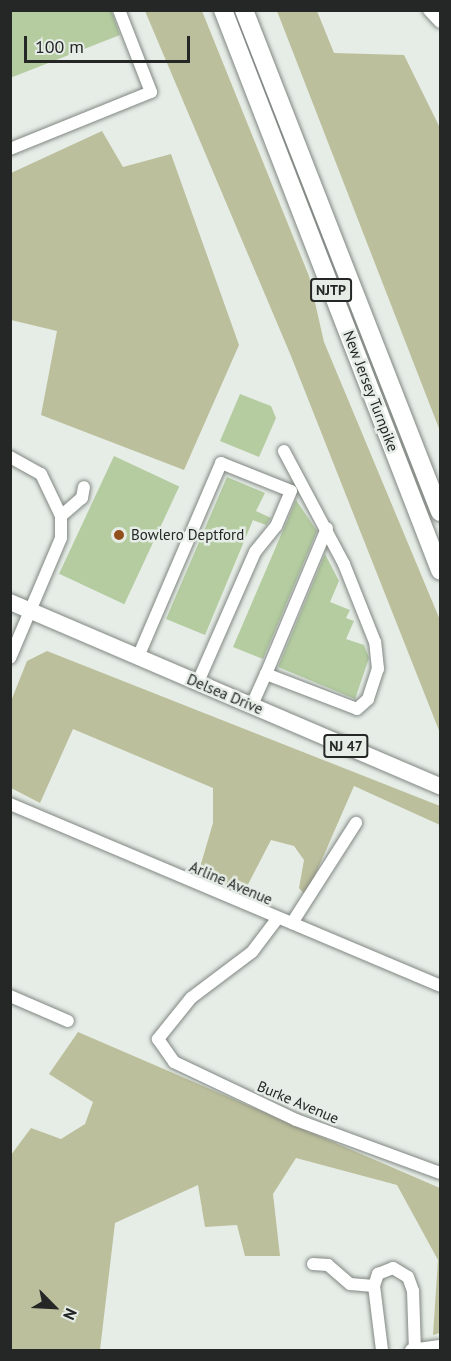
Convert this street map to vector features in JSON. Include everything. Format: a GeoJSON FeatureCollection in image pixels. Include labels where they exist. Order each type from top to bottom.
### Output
{"type":"FeatureCollection","features":[{"type":"Feature","properties":{"kind":"highway","name":"New Jersey Turnpike"},"geometry":{"type":"LineString","coordinates":[[223,10],[441,570]]}},
{"type":"Feature","properties":{"kind":"highway","name":"New Jersey Turnpike"},"geometry":{"type":"LineString","coordinates":[[244,10],[441,512]]}},
{"type":"Feature","properties":{"kind":"main road","name":"Delsea Drive"},"geometry":{"type":"LineString","coordinates":[[10,602],[441,786]]}},
{"type":"Feature","properties":{"kind":"street"},"geometry":{"type":"LineString","coordinates":[[10,149],[151,93],[119,10]]}},
{"type":"Feature","properties":{"kind":"street"},"geometry":{"type":"LineString","coordinates":[[429,10],[441,21]]}},
{"type":"Feature","properties":{"kind":"street"},"geometry":{"type":"LineString","coordinates":[[266,674],[357,709],[368,699],[378,669],[375,642],[327,528],[284,451]]}},
{"type":"Feature","properties":{"kind":"street"},"geometry":{"type":"LineString","coordinates":[[10,457],[41,474],[61,516],[61,538],[10,658]]}},
{"type":"Feature","properties":{"kind":"street"},"geometry":{"type":"LineString","coordinates":[[138,657],[221,463],[291,491],[276,526],[255,552],[198,682]]}},
{"type":"Feature","properties":{"kind":"street"},"geometry":{"type":"LineString","coordinates":[[61,516],[82,498],[84,487]]}},
{"type":"Feature","properties":{"kind":"street"},"geometry":{"type":"LineString","coordinates":[[252,705],[327,528]]}},
{"type":"Feature","properties":{"kind":"street","name":"Arline Avenue"},"geometry":{"type":"LineString","coordinates":[[10,804],[277,919],[292,923],[441,986]]}},
{"type":"Feature","properties":{"kind":"street"},"geometry":{"type":"LineString","coordinates":[[292,923],[356,823]]}},
{"type":"Feature","properties":{"kind":"street","name":"Burke Avenue"},"geometry":{"type":"LineString","coordinates":[[277,919],[252,952],[191,998],[158,1038],[174,1062],[296,1120],[441,1173]]}},
{"type":"Feature","properties":{"kind":"street"},"geometry":{"type":"LineString","coordinates":[[10,996],[68,1021]]}},
{"type":"Feature","properties":{"kind":"street"},"geometry":{"type":"LineString","coordinates":[[313,1264],[328,1265],[350,1284],[374,1286]]}},
{"type":"Feature","properties":{"kind":"street"},"geometry":{"type":"LineString","coordinates":[[382,1350],[374,1286],[384,1270],[408,1277],[413,1350],[441,1346]]}},
{"type":"Feature","properties":{"kind":"green space"},"geometry":{"type":"Polygon","coordinates":[[[145,11],[202,11],[309,276],[324,342],[440,620],[440,733],[291,356],[145,11]]]}},
{"type":"Feature","properties":{"kind":"green space"},"geometry":{"type":"Polygon","coordinates":[[[277,11],[317,11],[334,53],[404,55],[440,128],[440,431],[277,11]]]}},
{"type":"Feature","properties":{"kind":"green space"},"geometry":{"type":"Polygon","coordinates":[[[102,131],[123,167],[171,154],[239,345],[184,470],[41,415],[57,331],[11,320],[11,173],[102,131]]]}},
{"type":"Feature","properties":{"kind":"green space"},"geometry":{"type":"Polygon","coordinates":[[[47,651],[440,806],[440,825],[354,786],[306,896],[299,888],[304,860],[294,846],[271,840],[244,892],[198,874],[213,823],[213,788],[73,729],[40,803],[11,788],[11,701],[27,661],[47,651]]]}},
{"type":"Feature","properties":{"kind":"green space"},"geometry":{"type":"Polygon","coordinates":[[[78,1032],[440,1188],[440,1333],[433,1335],[438,1260],[397,1185],[296,1158],[273,1194],[280,1256],[245,1256],[237,1225],[205,1227],[198,1185],[115,1223],[100,1350],[11,1350],[11,1155],[31,1128],[61,1139],[85,1124],[93,1102],[49,1074],[78,1032]]]}},
{"type":"Feature","properties":{"kind":"building"},"geometry":{"type":"Polygon","coordinates":[[[10,10],[111,10],[120,35],[10,78],[10,10]]]}},
{"type":"Feature","properties":{"kind":"building"},"geometry":{"type":"Polygon","coordinates":[[[240,394],[271,406],[276,418],[259,457],[220,441],[240,394]]]}},
{"type":"Feature","properties":{"kind":"building","name":"Bowlero Deptford"},"geometry":{"type":"Polygon","coordinates":[[[114,456],[179,486],[124,604],[59,574],[114,456]]]}},
{"type":"Feature","properties":{"kind":"building"},"geometry":{"type":"Polygon","coordinates":[[[227,477],[265,493],[256,511],[271,518],[266,525],[253,520],[205,635],[166,619],[227,477]]]}},
{"type":"Feature","properties":{"kind":"building"},"geometry":{"type":"Polygon","coordinates":[[[296,500],[317,531],[263,659],[233,647],[296,500]]]}},
{"type":"Feature","properties":{"kind":"building"},"geometry":{"type":"Polygon","coordinates":[[[325,554],[339,581],[330,602],[350,610],[346,618],[354,621],[346,639],[364,645],[369,658],[355,699],[278,667],[325,554]]]}},
{"type":"Feature","properties":{"kind":"place","name":"Bowlero Deptford"},"geometry":{"type":"Point","coordinates":[119,535]}}]}
